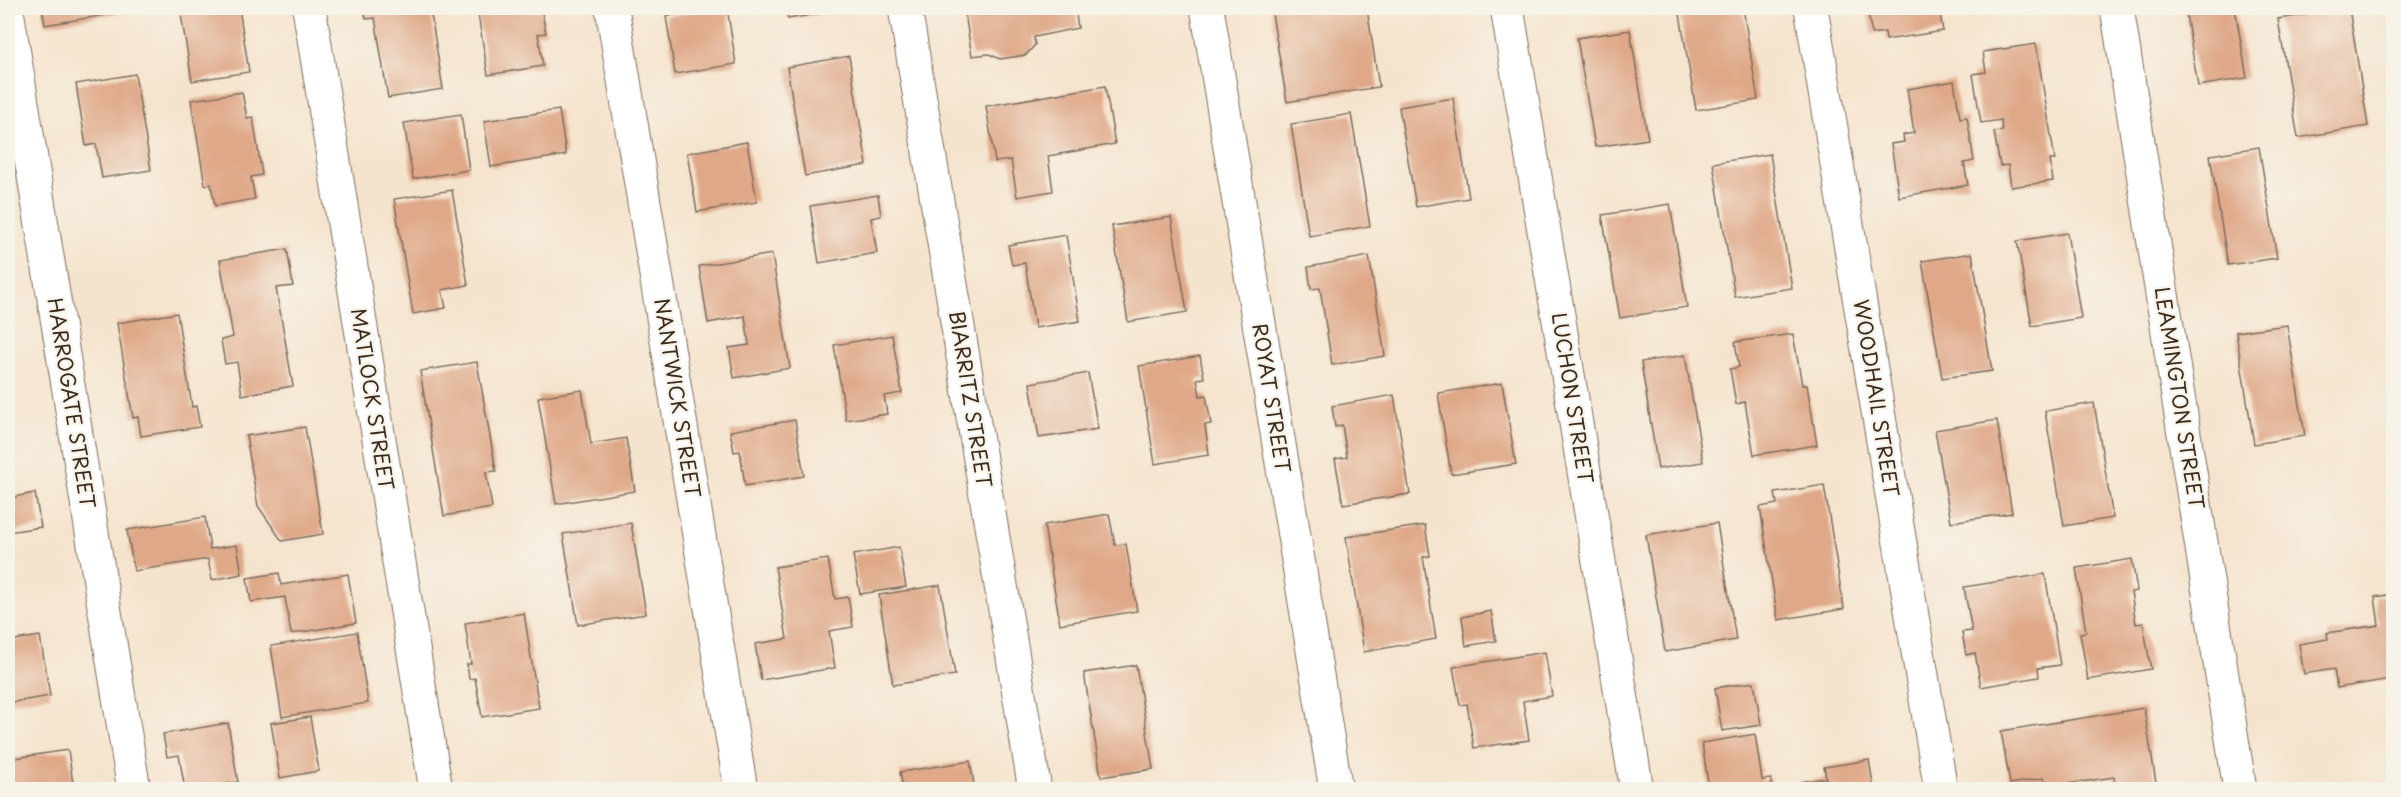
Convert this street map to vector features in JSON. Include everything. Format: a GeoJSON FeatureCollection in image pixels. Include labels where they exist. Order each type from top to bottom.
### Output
{"type":"FeatureCollection","features":[{"type":"Feature","properties":{"kind":"street","name":"MATLOCK STREET"},"geometry":{"type":"LineString","coordinates":[[309,8],[436,789]]}},
{"type":"Feature","properties":{"kind":"street","name":"NANTWICK STREET"},"geometry":{"type":"LineString","coordinates":[[612,8],[741,789]]}},
{"type":"Feature","properties":{"kind":"street","name":"BIARRITZ STREET"},"geometry":{"type":"LineString","coordinates":[[905,8],[1035,789]]}},
{"type":"Feature","properties":{"kind":"street","name":"ROYAT STREET"},"geometry":{"type":"LineString","coordinates":[[1207,8],[1336,789]]}},
{"type":"Feature","properties":{"kind":"street","name":"LUCHON STREET"},"geometry":{"type":"LineString","coordinates":[[1507,8],[1637,789]]}},
{"type":"Feature","properties":{"kind":"street","name":"WOODHAIL STREET"},"geometry":{"type":"LineString","coordinates":[[1811,8],[1941,789]]}},
{"type":"Feature","properties":{"kind":"street","name":"LEAMINGTON STREET"},"geometry":{"type":"LineString","coordinates":[[2117,8],[2240,789]]}},
{"type":"Feature","properties":{"kind":"street","name":"HARROGATE STREET"},"geometry":{"type":"LineString","coordinates":[[8,17],[134,789]]}},
{"type":"Feature","properties":{"kind":"building"},"geometry":{"type":"Polygon","coordinates":[[[42,8],[136,8],[137,10],[45,25],[42,8]]]}},
{"type":"Feature","properties":{"kind":"building"},"geometry":{"type":"Polygon","coordinates":[[[180,8],[228,8],[228,10],[239,8],[249,72],[192,81],[180,8]]]}},
{"type":"Feature","properties":{"kind":"building"},"geometry":{"type":"Polygon","coordinates":[[[364,8],[430,8],[443,89],[388,98],[375,18],[366,19],[364,8]]]}},
{"type":"Feature","properties":{"kind":"building"},"geometry":{"type":"Polygon","coordinates":[[[477,8],[541,8],[546,33],[538,34],[543,66],[488,75],[477,8]]]}},
{"type":"Feature","properties":{"kind":"building"},"geometry":{"type":"Polygon","coordinates":[[[727,8],[736,64],[675,74],[666,16],[727,8]]]}},
{"type":"Feature","properties":{"kind":"building"},"geometry":{"type":"Polygon","coordinates":[[[786,8],[828,8],[829,12],[788,19],[786,8]]]}},
{"type":"Feature","properties":{"kind":"building"},"geometry":{"type":"Polygon","coordinates":[[[964,8],[1075,8],[1078,28],[1034,37],[1035,45],[1026,55],[1000,59],[989,54],[972,56],[964,8]]]}},
{"type":"Feature","properties":{"kind":"building"},"geometry":{"type":"Polygon","coordinates":[[[1271,8],[1367,8],[1379,87],[1287,102],[1271,8]]]}},
{"type":"Feature","properties":{"kind":"building"},"geometry":{"type":"Polygon","coordinates":[[[1679,8],[1743,8],[1758,100],[1696,110],[1679,8]]]}},
{"type":"Feature","properties":{"kind":"building"},"geometry":{"type":"Polygon","coordinates":[[[1867,8],[1939,8],[1943,31],[1886,40],[1885,32],[1872,34],[1867,8]]]}},
{"type":"Feature","properties":{"kind":"building"},"geometry":{"type":"Polygon","coordinates":[[[2185,8],[2235,8],[2247,78],[2198,86],[2185,8]]]}},
{"type":"Feature","properties":{"kind":"building"},"geometry":{"type":"Polygon","coordinates":[[[2303,8],[2349,8],[2368,126],[2298,138],[2278,19],[2305,15],[2303,8]]]}},
{"type":"Feature","properties":{"kind":"building"},"geometry":{"type":"Polygon","coordinates":[[[1630,30],[1648,139],[1595,147],[1577,38],[1630,30]]]}},
{"type":"Feature","properties":{"kind":"building"},"geometry":{"type":"Polygon","coordinates":[[[2036,44],[2055,160],[2050,160],[2053,181],[2011,187],[2008,165],[2000,166],[1994,132],[2002,131],[2001,120],[1981,123],[1973,74],[1986,72],[1983,52],[2036,44]]]}},
{"type":"Feature","properties":{"kind":"building"},"geometry":{"type":"Polygon","coordinates":[[[849,56],[867,165],[805,176],[787,67],[849,56]]]}},
{"type":"Feature","properties":{"kind":"building"},"geometry":{"type":"Polygon","coordinates":[[[135,74],[151,170],[102,178],[96,144],[86,146],[76,84],[135,74]]]}},
{"type":"Feature","properties":{"kind":"building"},"geometry":{"type":"Polygon","coordinates":[[[1954,81],[1960,118],[1967,117],[1974,161],[1964,163],[1968,185],[1899,197],[1891,144],[1904,142],[1903,135],[1914,133],[1907,89],[1954,81]]]}},
{"type":"Feature","properties":{"kind":"building"},"geometry":{"type":"Polygon","coordinates":[[[1105,86],[1115,144],[1048,156],[1053,191],[1017,197],[1011,160],[995,162],[986,106],[1105,86]]]}},
{"type":"Feature","properties":{"kind":"building"},"geometry":{"type":"Polygon","coordinates":[[[242,92],[247,118],[253,117],[262,175],[251,177],[255,199],[215,206],[211,184],[205,185],[191,100],[242,92]]]}},
{"type":"Feature","properties":{"kind":"building"},"geometry":{"type":"Polygon","coordinates":[[[1453,98],[1469,198],[1416,207],[1399,107],[1453,98]]]}},
{"type":"Feature","properties":{"kind":"building"},"geometry":{"type":"Polygon","coordinates":[[[559,110],[566,155],[491,167],[484,121],[559,110]]]}},
{"type":"Feature","properties":{"kind":"building"},"geometry":{"type":"Polygon","coordinates":[[[461,114],[469,170],[413,179],[404,123],[461,114]]]}},
{"type":"Feature","properties":{"kind":"building"},"geometry":{"type":"Polygon","coordinates":[[[1351,114],[1370,226],[1309,236],[1291,124],[1351,114]]]}},
{"type":"Feature","properties":{"kind":"building"},"geometry":{"type":"Polygon","coordinates":[[[747,142],[757,202],[697,212],[687,153],[747,142]]]}},
{"type":"Feature","properties":{"kind":"building"},"geometry":{"type":"Polygon","coordinates":[[[2259,147],[2277,258],[2228,265],[2210,155],[2259,147]]]}},
{"type":"Feature","properties":{"kind":"building"},"geometry":{"type":"Polygon","coordinates":[[[1770,154],[1792,288],[1735,297],[1713,163],[1770,154]]]}},
{"type":"Feature","properties":{"kind":"building"},"geometry":{"type":"Polygon","coordinates":[[[452,190],[468,285],[442,290],[446,308],[413,314],[394,199],[452,190]]]}},
{"type":"Feature","properties":{"kind":"building"},"geometry":{"type":"Polygon","coordinates":[[[878,195],[881,216],[871,218],[877,253],[819,263],[810,206],[878,195]]]}},
{"type":"Feature","properties":{"kind":"building"},"geometry":{"type":"Polygon","coordinates":[[[1670,204],[1687,307],[1620,318],[1602,215],[1670,204]]]}},
{"type":"Feature","properties":{"kind":"building"},"geometry":{"type":"Polygon","coordinates":[[[1171,217],[1187,312],[1128,322],[1112,226],[1171,217]]]}},
{"type":"Feature","properties":{"kind":"building"},"geometry":{"type":"Polygon","coordinates":[[[2067,233],[2081,318],[2032,326],[2017,241],[2067,233]]]}},
{"type":"Feature","properties":{"kind":"building"},"geometry":{"type":"Polygon","coordinates":[[[1066,235],[1080,321],[1035,328],[1025,263],[1012,265],[1008,245],[1066,235]]]}},
{"type":"Feature","properties":{"kind":"building"},"geometry":{"type":"Polygon","coordinates":[[[287,249],[293,286],[276,288],[293,386],[242,395],[237,362],[225,364],[221,340],[233,337],[220,260],[287,249]]]}},
{"type":"Feature","properties":{"kind":"building"},"geometry":{"type":"Polygon","coordinates":[[[1972,253],[1992,371],[1942,378],[1922,261],[1972,253]]]}},
{"type":"Feature","properties":{"kind":"building"},"geometry":{"type":"Polygon","coordinates":[[[772,254],[790,368],[734,378],[729,348],[749,345],[745,316],[708,323],[699,266],[772,254]]]}},
{"type":"Feature","properties":{"kind":"building"},"geometry":{"type":"Polygon","coordinates":[[[1369,256],[1385,356],[1332,365],[1320,288],[1311,289],[1308,267],[1369,256]]]}},
{"type":"Feature","properties":{"kind":"building"},"geometry":{"type":"Polygon","coordinates":[[[177,313],[192,407],[196,406],[200,427],[141,436],[138,417],[133,418],[117,323],[177,313]]]}},
{"type":"Feature","properties":{"kind":"building"},"geometry":{"type":"Polygon","coordinates":[[[2287,325],[2305,436],[2254,444],[2236,332],[2287,325]]]}},
{"type":"Feature","properties":{"kind":"building"},"geometry":{"type":"Polygon","coordinates":[[[1793,334],[1802,385],[1807,385],[1817,445],[1754,455],[1745,402],[1736,404],[1730,369],[1739,367],[1735,342],[1793,334]]]}},
{"type":"Feature","properties":{"kind":"building"},"geometry":{"type":"Polygon","coordinates":[[[892,335],[902,393],[884,396],[887,414],[846,420],[834,345],[892,335]]]}},
{"type":"Feature","properties":{"kind":"building"},"geometry":{"type":"Polygon","coordinates":[[[1685,355],[1703,462],[1658,469],[1641,362],[1685,355]]]}},
{"type":"Feature","properties":{"kind":"building"},"geometry":{"type":"Polygon","coordinates":[[[1200,356],[1204,378],[1197,379],[1200,396],[1206,395],[1211,424],[1205,425],[1209,455],[1155,464],[1139,366],[1200,356]]]}},
{"type":"Feature","properties":{"kind":"building"},"geometry":{"type":"Polygon","coordinates":[[[477,362],[496,471],[486,472],[492,508],[444,516],[420,371],[477,362]]]}},
{"type":"Feature","properties":{"kind":"building"},"geometry":{"type":"Polygon","coordinates":[[[1088,373],[1098,429],[1039,438],[1030,383],[1088,373]]]}},
{"type":"Feature","properties":{"kind":"building"},"geometry":{"type":"Polygon","coordinates":[[[1502,383],[1516,464],[1451,474],[1438,393],[1502,383]]]}},
{"type":"Feature","properties":{"kind":"building"},"geometry":{"type":"Polygon","coordinates":[[[582,390],[591,444],[626,438],[635,491],[556,504],[538,397],[582,390]]]}},
{"type":"Feature","properties":{"kind":"building"},"geometry":{"type":"Polygon","coordinates":[[[1394,395],[1410,494],[1343,504],[1335,459],[1347,457],[1342,425],[1335,427],[1332,406],[1394,395]]]}},
{"type":"Feature","properties":{"kind":"building"},"geometry":{"type":"Polygon","coordinates":[[[2094,403],[2113,518],[2064,526],[2045,411],[2094,403]]]}},
{"type":"Feature","properties":{"kind":"building"},"geometry":{"type":"Polygon","coordinates":[[[795,420],[804,476],[745,486],[740,451],[734,452],[730,431],[795,420]]]}},
{"type":"Feature","properties":{"kind":"building"},"geometry":{"type":"Polygon","coordinates":[[[1997,420],[2012,513],[1951,522],[1935,430],[1997,420]]]}},
{"type":"Feature","properties":{"kind":"building"},"geometry":{"type":"Polygon","coordinates":[[[305,427],[323,534],[282,541],[258,506],[246,436],[305,427]]]}},
{"type":"Feature","properties":{"kind":"building"},"geometry":{"type":"Polygon","coordinates":[[[1824,485],[1844,609],[1778,620],[1760,507],[1777,504],[1775,493],[1824,485]]]}},
{"type":"Feature","properties":{"kind":"building"},"geometry":{"type":"Polygon","coordinates":[[[35,493],[41,527],[8,532],[8,498],[35,493]]]}},
{"type":"Feature","properties":{"kind":"building"},"geometry":{"type":"Polygon","coordinates":[[[1109,514],[1115,545],[1126,544],[1137,611],[1060,624],[1044,525],[1109,514]]]}},
{"type":"Feature","properties":{"kind":"building"},"geometry":{"type":"Polygon","coordinates":[[[205,517],[210,549],[237,545],[242,574],[212,580],[208,559],[134,571],[127,530],[205,517]]]}},
{"type":"Feature","properties":{"kind":"building"},"geometry":{"type":"Polygon","coordinates":[[[631,523],[646,614],[578,625],[563,534],[631,523]]]}},
{"type":"Feature","properties":{"kind":"building"},"geometry":{"type":"Polygon","coordinates":[[[1717,523],[1736,640],[1665,652],[1646,535],[1717,523]]]}},
{"type":"Feature","properties":{"kind":"building"},"geometry":{"type":"Polygon","coordinates":[[[1425,525],[1430,556],[1423,557],[1436,639],[1364,652],[1346,537],[1425,525]]]}},
{"type":"Feature","properties":{"kind":"building"},"geometry":{"type":"Polygon","coordinates":[[[899,547],[906,587],[860,594],[853,555],[899,547]]]}},
{"type":"Feature","properties":{"kind":"building"},"geometry":{"type":"Polygon","coordinates":[[[828,559],[835,599],[848,597],[853,627],[829,631],[835,668],[761,680],[755,644],[787,639],[775,567],[828,559]]]}},
{"type":"Feature","properties":{"kind":"building"},"geometry":{"type":"Polygon","coordinates":[[[2132,559],[2137,591],[2131,592],[2136,624],[2143,623],[2151,669],[2088,680],[2080,633],[2086,632],[2076,568],[2132,559]]]}},
{"type":"Feature","properties":{"kind":"building"},"geometry":{"type":"Polygon","coordinates":[[[279,573],[281,585],[348,574],[356,623],[291,634],[285,597],[251,602],[247,578],[279,573]]]}},
{"type":"Feature","properties":{"kind":"building"},"geometry":{"type":"Polygon","coordinates":[[[2045,574],[2060,665],[2038,668],[2039,677],[1981,687],[1975,653],[1966,655],[1962,632],[1972,631],[1964,587],[2045,574]]]}},
{"type":"Feature","properties":{"kind":"building"},"geometry":{"type":"Polygon","coordinates":[[[940,585],[955,675],[893,685],[879,595],[940,585]]]}},
{"type":"Feature","properties":{"kind":"building"},"geometry":{"type":"Polygon","coordinates":[[[2394,594],[2394,692],[2390,679],[2337,688],[2334,669],[2304,674],[2299,644],[2328,639],[2327,633],[2379,625],[2375,597],[2394,594]]]}},
{"type":"Feature","properties":{"kind":"building"},"geometry":{"type":"Polygon","coordinates":[[[1491,611],[1496,641],[1466,646],[1462,617],[1491,611]]]}},
{"type":"Feature","properties":{"kind":"building"},"geometry":{"type":"Polygon","coordinates":[[[524,613],[539,708],[482,717],[475,678],[469,679],[467,664],[471,664],[465,623],[524,613]]]}},
{"type":"Feature","properties":{"kind":"building"},"geometry":{"type":"Polygon","coordinates":[[[357,632],[368,703],[282,717],[271,646],[357,632]]]}},
{"type":"Feature","properties":{"kind":"building"},"geometry":{"type":"Polygon","coordinates":[[[40,636],[50,696],[8,703],[8,641],[40,636]]]}},
{"type":"Feature","properties":{"kind":"building"},"geometry":{"type":"Polygon","coordinates":[[[1545,652],[1552,696],[1523,701],[1529,740],[1474,748],[1467,704],[1460,705],[1453,667],[1545,652]]]}},
{"type":"Feature","properties":{"kind":"building"},"geometry":{"type":"Polygon","coordinates":[[[1136,665],[1153,769],[1101,777],[1084,673],[1136,665]]]}},
{"type":"Feature","properties":{"kind":"building"},"geometry":{"type":"Polygon","coordinates":[[[1754,682],[1761,725],[1722,731],[1715,688],[1754,682]]]}},
{"type":"Feature","properties":{"kind":"building"},"geometry":{"type":"Polygon","coordinates":[[[2144,708],[2157,789],[2116,790],[2114,777],[2046,787],[2044,778],[2010,784],[2001,731],[2144,708]]]}},
{"type":"Feature","properties":{"kind":"building"},"geometry":{"type":"Polygon","coordinates":[[[310,717],[319,771],[280,778],[271,723],[310,717]]]}},
{"type":"Feature","properties":{"kind":"building"},"geometry":{"type":"Polygon","coordinates":[[[228,723],[238,782],[185,790],[179,755],[167,757],[163,734],[228,723]]]}},
{"type":"Feature","properties":{"kind":"building"},"geometry":{"type":"Polygon","coordinates":[[[1755,734],[1762,780],[1771,779],[1773,790],[1709,790],[1702,743],[1755,734]]]}},
{"type":"Feature","properties":{"kind":"building"},"geometry":{"type":"Polygon","coordinates":[[[68,750],[74,790],[8,790],[8,759],[68,750]]]}},
{"type":"Feature","properties":{"kind":"building"},"geometry":{"type":"Polygon","coordinates":[[[1869,760],[1874,790],[1801,790],[1800,782],[1826,778],[1824,767],[1869,760]]]}},
{"type":"Feature","properties":{"kind":"building"},"geometry":{"type":"Polygon","coordinates":[[[970,761],[975,790],[903,790],[900,772],[970,761]]]}},
{"type":"Feature","properties":{"kind":"building"},"geometry":{"type":"Polygon","coordinates":[[[275,784],[276,790],[248,790],[248,788],[275,784]]]}}]}
